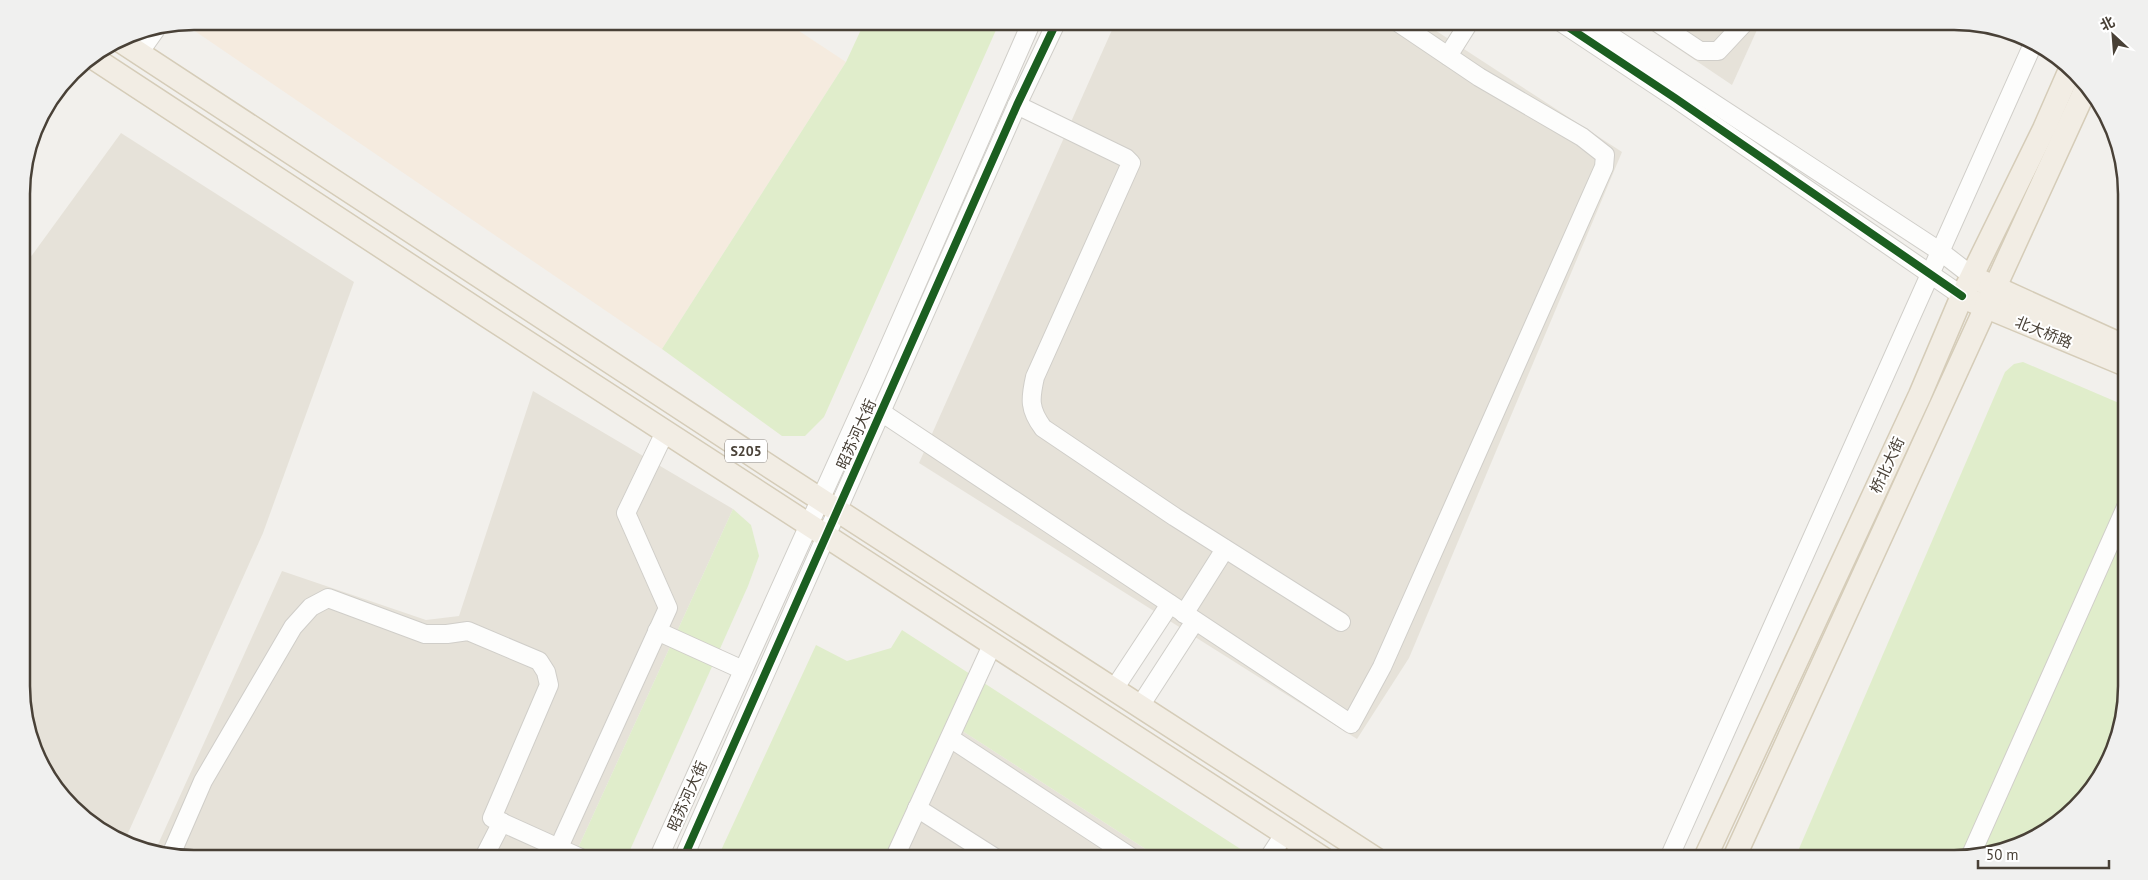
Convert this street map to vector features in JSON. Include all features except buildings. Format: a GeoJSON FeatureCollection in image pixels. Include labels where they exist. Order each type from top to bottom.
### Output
{"type":"FeatureCollection","features":[{"type":"Feature","properties":{"kind":"main road","name":"S205"},"geometry":{"type":"LineString","coordinates":[[126,45],[829,505],[1364,850]]}},
{"type":"Feature","properties":{"kind":"main road","name":"S205"},"geometry":{"type":"LineString","coordinates":[[99,61],[665,432],[1285,833],[1300,850]]}},
{"type":"Feature","properties":{"kind":"main road","name":"桥北大街"},"geometry":{"type":"LineString","coordinates":[[1709,850],[1920,395],[1967,286],[2044,130],[2067,76]]}},
{"type":"Feature","properties":{"kind":"main road","name":"桥北大街"},"geometry":{"type":"LineString","coordinates":[[1738,850],[2084,94]]}},
{"type":"Feature","properties":{"kind":"main road","name":"北大桥路"},"geometry":{"type":"LineString","coordinates":[[1967,286],[1995,288],[2118,343]]}},
{"type":"Feature","properties":{"kind":"main road","name":"北大桥路"},"geometry":{"type":"LineString","coordinates":[[1967,286],[1986,308],[2118,362]]}},
{"type":"Feature","properties":{"kind":"street","name":"昭苏河大街"},"geometry":{"type":"LineString","coordinates":[[662,850],[743,670],[829,505],[1028,30]]}},
{"type":"Feature","properties":{"kind":"street","name":"昭苏河大街"},"geometry":{"type":"LineString","coordinates":[[829,505],[881,412],[1017,105],[1053,30]]}},
{"type":"Feature","properties":{"kind":"street"},"geometry":{"type":"LineString","coordinates":[[881,412],[1351,724],[1382,668],[1604,168],[1605,155],[1582,138],[1479,77],[1409,30]]}},
{"type":"Feature","properties":{"kind":"street"},"geometry":{"type":"LineString","coordinates":[[1448,56],[1464,30]]}},
{"type":"Feature","properties":{"kind":"street"},"geometry":{"type":"LineString","coordinates":[[1573,30],[1931,274],[1967,286]]}},
{"type":"Feature","properties":{"kind":"street"},"geometry":{"type":"LineString","coordinates":[[1602,30],[1941,252],[1967,286]]}},
{"type":"Feature","properties":{"kind":"street"},"geometry":{"type":"LineString","coordinates":[[1668,30],[1700,51],[1718,51],[1738,30]]}},
{"type":"Feature","properties":{"kind":"street"},"geometry":{"type":"LineString","coordinates":[[139,53],[151,36]]}},
{"type":"Feature","properties":{"kind":"street"},"geometry":{"type":"LineString","coordinates":[[1673,850],[2031,49]]}},
{"type":"Feature","properties":{"kind":"street"},"geometry":{"type":"LineString","coordinates":[[1017,105],[1126,158],[1131,163],[1035,377],[1030,398],[1035,418],[1043,428],[1341,622]]}},
{"type":"Feature","properties":{"kind":"street"},"geometry":{"type":"LineString","coordinates":[[557,850],[668,608],[626,513],[665,432]]}},
{"type":"Feature","properties":{"kind":"street"},"geometry":{"type":"LineString","coordinates":[[1974,849],[2118,525]]}},
{"type":"Feature","properties":{"kind":"street","name":"昭苏河大街"},"geometry":{"type":"LineString","coordinates":[[687,850],[817,530]]}},
{"type":"Feature","properties":{"kind":"street"},"geometry":{"type":"LineString","coordinates":[[1140,706],[1183,613],[1225,548]]}},
{"type":"Feature","properties":{"kind":"street"},"geometry":{"type":"LineString","coordinates":[[174,849],[203,782],[293,628],[310,608],[328,598],[424,634],[447,634],[468,631],[539,661],[546,672],[549,685],[492,818],[551,850]]}},
{"type":"Feature","properties":{"kind":"street"},"geometry":{"type":"LineString","coordinates":[[1114,689],[1183,613]]}},
{"type":"Feature","properties":{"kind":"street"},"geometry":{"type":"LineString","coordinates":[[657,631],[743,670]]}},
{"type":"Feature","properties":{"kind":"street"},"geometry":{"type":"LineString","coordinates":[[898,850],[993,644]]}},
{"type":"Feature","properties":{"kind":"street"},"geometry":{"type":"LineString","coordinates":[[950,738],[1122,850]]}},
{"type":"Feature","properties":{"kind":"street"},"geometry":{"type":"LineString","coordinates":[[917,808],[983,850]]}},
{"type":"Feature","properties":{"kind":"street"},"geometry":{"type":"LineString","coordinates":[[488,850],[502,822]]}},
{"type":"Feature","properties":{"kind":"street"},"geometry":{"type":"LineString","coordinates":[[1273,850],[1285,833]]}},
{"type":"Feature","properties":{"kind":"shaded area"},"geometry":{"type":"Polygon","coordinates":[[[193,30],[798,30],[846,62],[662,349],[193,30]]]}},
{"type":"Feature","properties":{"kind":"shaded area"},"geometry":{"type":"Polygon","coordinates":[[[1112,30],[1435,30],[1622,152],[1409,658],[1357,739],[919,463],[1112,30]]]}},
{"type":"Feature","properties":{"kind":"shaded area"},"geometry":{"type":"Polygon","coordinates":[[[1650,30],[1757,30],[1732,85],[1650,30]]]}},
{"type":"Feature","properties":{"kind":"shaded area"},"geometry":{"type":"Polygon","coordinates":[[[121,133],[354,282],[263,533],[127,835],[103,822],[71,794],[47,759],[33,718],[30,697],[30,258],[121,133]]]}},
{"type":"Feature","properties":{"kind":"shaded area"},"geometry":{"type":"Polygon","coordinates":[[[533,391],[733,509],[577,850],[183,850],[157,846],[282,571],[426,620],[459,616],[533,391]]]}},
{"type":"Feature","properties":{"kind":"shaded area"},"geometry":{"type":"Polygon","coordinates":[[[947,721],[1147,850],[889,850],[947,721]]]}},
{"type":"Feature","properties":{"kind":"green space"},"geometry":{"type":"Polygon","coordinates":[[[861,30],[996,30],[824,417],[805,436],[782,436],[662,349],[846,62],[861,30]]]}},
{"type":"Feature","properties":{"kind":"green space"},"geometry":{"type":"Polygon","coordinates":[[[2023,362],[2118,403],[2118,697],[2115,718],[2106,749],[2084,786],[2070,802],[2054,816],[2017,838],[1986,847],[1965,850],[1798,850],[2005,372],[2014,364],[2023,362]]]}},
{"type":"Feature","properties":{"kind":"green space"},"geometry":{"type":"Polygon","coordinates":[[[733,509],[751,525],[759,556],[748,586],[630,850],[577,850],[733,509]]]}},
{"type":"Feature","properties":{"kind":"green space"},"geometry":{"type":"Polygon","coordinates":[[[902,630],[1242,850],[1147,850],[947,721],[889,850],[721,850],[816,645],[847,661],[891,648],[902,630]]]}},
{"type":"Feature","properties":{"kind":"cycle path"},"geometry":{"type":"LineString","coordinates":[[687,850],[1017,105],[1053,30]]}},
{"type":"Feature","properties":{"kind":"cycle path"},"geometry":{"type":"LineString","coordinates":[[1573,30],[1675,98],[1962,296]]}}]}
